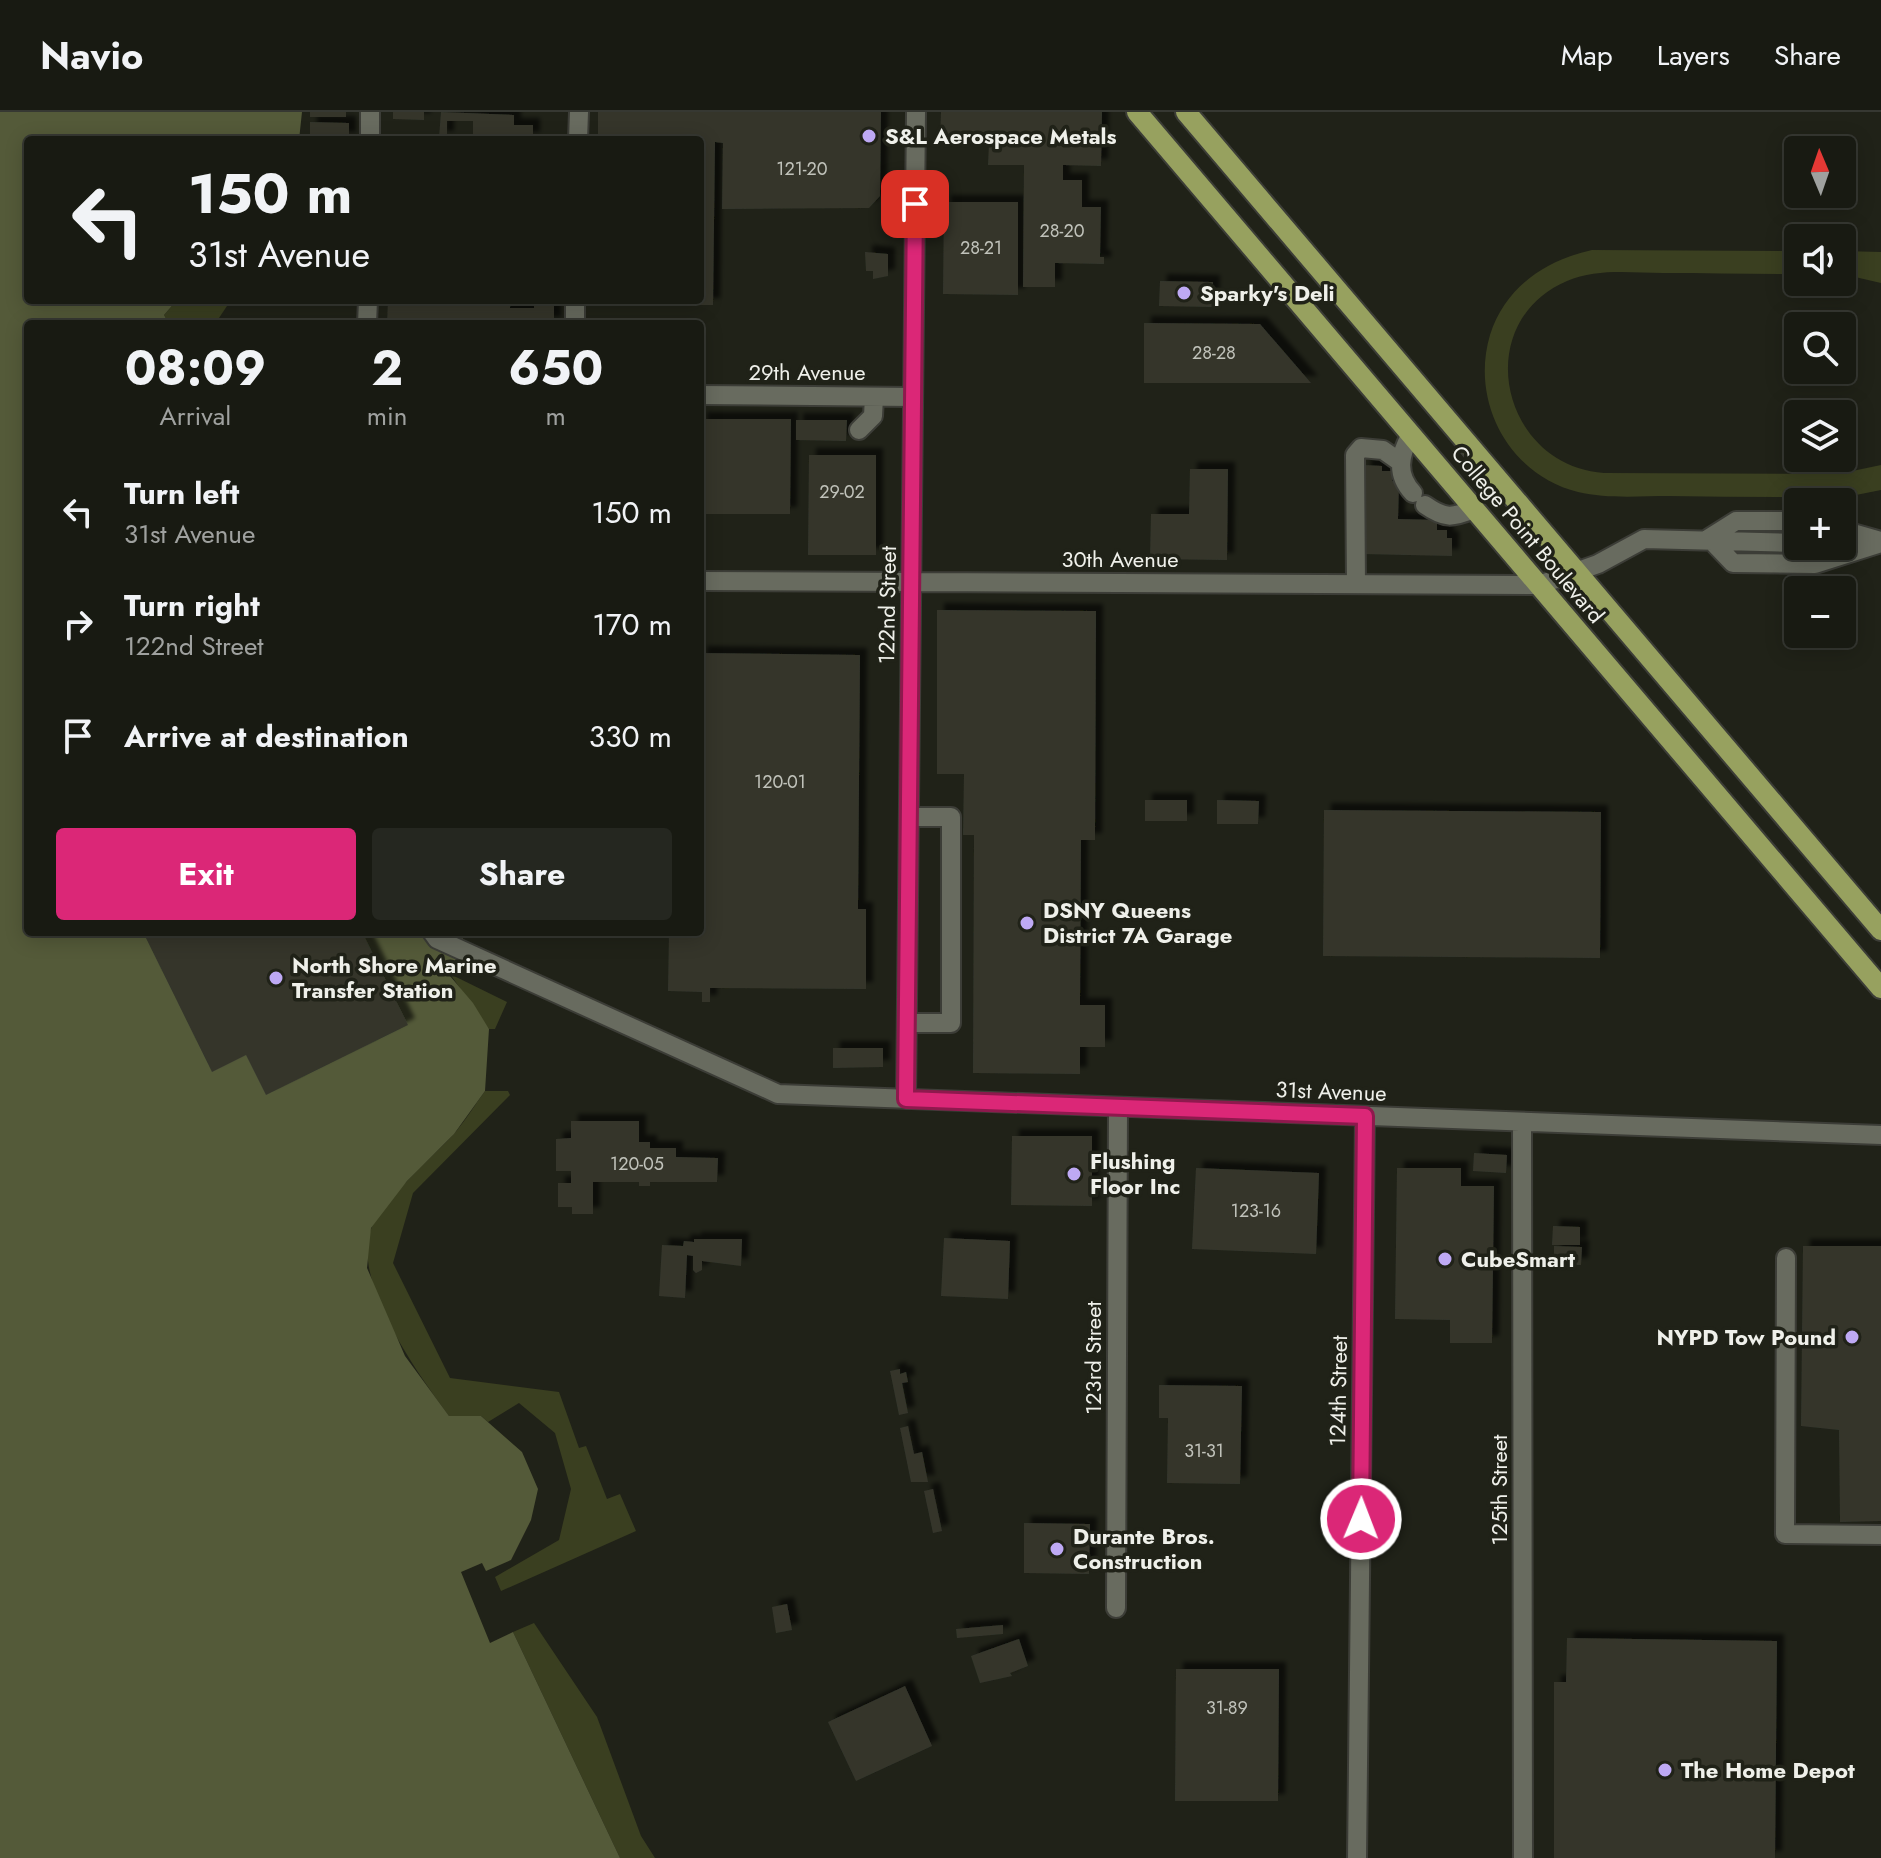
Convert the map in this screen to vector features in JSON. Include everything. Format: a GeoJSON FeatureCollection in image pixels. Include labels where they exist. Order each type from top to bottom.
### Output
{"type":"FeatureCollection","features":[{"type":"Feature","properties":{"kind":"main road","name":"College Point Boulevard"},"geometry":{"type":"LineString","coordinates":[[1137,112],[1881,988]]}},
{"type":"Feature","properties":{"kind":"main road","name":"College Point Boulevard"},"geometry":{"type":"LineString","coordinates":[[1187,113],[1881,930]]}},
{"type":"Feature","properties":{"kind":"street"},"geometry":{"type":"LineString","coordinates":[[370,112],[370,136]]}},
{"type":"Feature","properties":{"kind":"street"},"geometry":{"type":"LineString","coordinates":[[578,136],[579,112]]}},
{"type":"Feature","properties":{"kind":"street","name":"122nd Street"},"geometry":{"type":"LineString","coordinates":[[906,1099],[916,112]]}},
{"type":"Feature","properties":{"kind":"street","name":"29th Avenue"},"geometry":{"type":"LineString","coordinates":[[704,395],[913,397]]}},
{"type":"Feature","properties":{"kind":"street"},"geometry":{"type":"LineString","coordinates":[[859,430],[873,416],[874,397]]}},
{"type":"Feature","properties":{"kind":"street"},"geometry":{"type":"LineString","coordinates":[[1411,435],[1400,462],[1406,485],[1442,517],[1453,517],[1474,509]]}},
{"type":"Feature","properties":{"kind":"street"},"geometry":{"type":"LineString","coordinates":[[1356,584],[1355,455],[1361,448],[1383,450],[1400,462]]}},
{"type":"Feature","properties":{"kind":"street"},"geometry":{"type":"LineString","coordinates":[[1709,538],[1736,521],[1784,521]]}},
{"type":"Feature","properties":{"kind":"street"},"geometry":{"type":"LineString","coordinates":[[1539,585],[1598,564],[1644,539],[1709,538],[1736,532],[1784,533]]}},
{"type":"Feature","properties":{"kind":"street"},"geometry":{"type":"LineString","coordinates":[[1856,534],[1881,542]]}},
{"type":"Feature","properties":{"kind":"street"},"geometry":{"type":"LineString","coordinates":[[1709,538],[1733,554],[1814,554],[1881,542]]}},
{"type":"Feature","properties":{"kind":"street"},"geometry":{"type":"LineString","coordinates":[[1709,538],[1734,543],[1784,543]]}},
{"type":"Feature","properties":{"kind":"street"},"geometry":{"type":"LineString","coordinates":[[1856,541],[1881,542]]}},
{"type":"Feature","properties":{"kind":"street","name":"30th Avenue"},"geometry":{"type":"LineString","coordinates":[[704,581],[1539,585]]}},
{"type":"Feature","properties":{"kind":"street"},"geometry":{"type":"LineString","coordinates":[[907,1023],[951,1023],[951,817],[909,817]]}},
{"type":"Feature","properties":{"kind":"street","name":"31st Avenue"},"geometry":{"type":"LineString","coordinates":[[438,936],[459,949],[778,1094],[1881,1135]]}},
{"type":"Feature","properties":{"kind":"street","name":"123rd Street"},"geometry":{"type":"LineString","coordinates":[[1116,1608],[1118,1107]]}},
{"type":"Feature","properties":{"kind":"street","name":"124th Street"},"geometry":{"type":"LineString","coordinates":[[1357,1858],[1365,1116]]}},
{"type":"Feature","properties":{"kind":"street","name":"125th Street"},"geometry":{"type":"LineString","coordinates":[[1522,1122],[1523,1858]]}},
{"type":"Feature","properties":{"kind":"street"},"geometry":{"type":"LineString","coordinates":[[1786,1258],[1785,1534],[1881,1535]]}},
{"type":"Feature","properties":{"kind":"shaded area"},"geometry":{"type":"Polygon","coordinates":[[[0,112],[302,112],[299,136],[24,136],[24,304],[174,304],[164,315],[167,320],[24,320],[24,936],[464,936],[450,976],[473,1003],[489,1029],[485,1091],[454,1134],[407,1181],[371,1228],[367,1268],[405,1356],[449,1416],[481,1416],[522,1452],[538,1489],[531,1520],[511,1560],[486,1571],[482,1563],[461,1572],[490,1643],[513,1632],[620,1858],[0,1858],[0,112]]]}},
{"type":"Feature","properties":{"kind":"shaded area"},"geometry":{"type":"Polygon","coordinates":[[[1592,250],[1784,251],[1784,274],[1602,273],[1567,281],[1536,301],[1517,328],[1508,358],[1510,390],[1521,420],[1541,446],[1569,464],[1604,473],[1838,474],[1881,465],[1881,490],[1856,495],[1856,488],[1784,488],[1784,497],[1612,496],[1578,492],[1532,470],[1515,453],[1491,410],[1485,360],[1490,335],[1506,303],[1529,278],[1592,250]]]}},
{"type":"Feature","properties":{"kind":"shaded area"},"geometry":{"type":"Polygon","coordinates":[[[1856,251],[1881,252],[1881,283],[1856,277],[1856,251]]]}},
{"type":"Feature","properties":{"kind":"shaded area"},"geometry":{"type":"Polygon","coordinates":[[[174,304],[228,304],[218,320],[167,320],[164,315],[174,304]]]}},
{"type":"Feature","properties":{"kind":"shaded area"},"geometry":{"type":"Polygon","coordinates":[[[450,974],[507,1002],[495,1029],[489,1029],[450,974]]]}},
{"type":"Feature","properties":{"kind":"shaded area"},"geometry":{"type":"Polygon","coordinates":[[[485,1091],[508,1091],[510,1095],[413,1193],[393,1263],[450,1378],[559,1392],[579,1448],[586,1446],[607,1499],[620,1494],[636,1531],[501,1591],[495,1577],[559,1540],[571,1489],[555,1433],[519,1403],[488,1422],[481,1416],[449,1416],[391,1327],[379,1301],[367,1251],[376,1218],[456,1131],[485,1091]]]}},
{"type":"Feature","properties":{"kind":"shaded area"},"geometry":{"type":"Polygon","coordinates":[[[534,1623],[597,1717],[641,1836],[655,1858],[620,1858],[513,1632],[534,1623]]]}},
{"type":"Feature","properties":{"kind":"building"},"geometry":{"type":"Polygon","coordinates":[[[310,112],[346,112],[346,117],[310,117],[310,112]]]}},
{"type":"Feature","properties":{"kind":"building"},"geometry":{"type":"Polygon","coordinates":[[[393,112],[424,112],[424,120],[393,119],[393,112]]]}},
{"type":"Feature","properties":{"kind":"building"},"geometry":{"type":"Polygon","coordinates":[[[441,112],[514,115],[514,125],[533,125],[533,136],[473,136],[473,121],[447,121],[447,136],[439,136],[441,112]]]}},
{"type":"Feature","properties":{"kind":"building"},"geometry":{"type":"Polygon","coordinates":[[[598,112],[881,112],[880,196],[869,208],[722,209],[723,143],[715,142],[713,305],[597,305],[704,304],[704,136],[598,136],[598,112]]]}},
{"type":"Feature","properties":{"kind":"building"},"geometry":{"type":"Polygon","coordinates":[[[941,112],[1102,112],[1101,166],[1063,165],[1063,180],[1082,180],[1082,207],[1101,207],[1100,257],[1104,257],[1104,264],[1055,263],[1055,287],[1023,287],[1024,165],[988,165],[989,144],[940,143],[941,112]]]}},
{"type":"Feature","properties":{"kind":"building"},"geometry":{"type":"Polygon","coordinates":[[[310,122],[349,123],[349,136],[310,136],[310,122]]]}},
{"type":"Feature","properties":{"kind":"building"},"geometry":{"type":"Polygon","coordinates":[[[944,202],[1018,202],[1018,295],[943,294],[944,202]]]}},
{"type":"Feature","properties":{"kind":"building"},"geometry":{"type":"Polygon","coordinates":[[[865,252],[888,254],[888,276],[873,279],[873,271],[866,271],[865,252]]]}},
{"type":"Feature","properties":{"kind":"building"},"geometry":{"type":"Polygon","coordinates":[[[1160,281],[1213,282],[1212,307],[1159,306],[1160,281]]]}},
{"type":"Feature","properties":{"kind":"building"},"geometry":{"type":"Polygon","coordinates":[[[388,304],[510,304],[510,308],[534,308],[534,304],[554,304],[554,320],[387,320],[388,304]]]}},
{"type":"Feature","properties":{"kind":"building"},"geometry":{"type":"Polygon","coordinates":[[[1144,323],[1260,324],[1311,383],[1144,383],[1144,323]]]}},
{"type":"Feature","properties":{"kind":"building"},"geometry":{"type":"Polygon","coordinates":[[[704,419],[791,419],[790,514],[704,514],[704,419]]]}},
{"type":"Feature","properties":{"kind":"building"},"geometry":{"type":"Polygon","coordinates":[[[796,420],[847,420],[846,441],[796,440],[796,420]]]}},
{"type":"Feature","properties":{"kind":"building"},"geometry":{"type":"Polygon","coordinates":[[[809,455],[876,455],[876,555],[808,555],[809,455]]]}},
{"type":"Feature","properties":{"kind":"building"},"geometry":{"type":"Polygon","coordinates":[[[1364,465],[1382,466],[1382,471],[1392,471],[1392,481],[1399,482],[1398,519],[1437,520],[1437,530],[1447,530],[1447,538],[1452,538],[1452,556],[1363,554],[1364,465]]]}},
{"type":"Feature","properties":{"kind":"building"},"geometry":{"type":"Polygon","coordinates":[[[1190,469],[1228,469],[1227,560],[1150,559],[1151,514],[1189,514],[1190,469]]]}},
{"type":"Feature","properties":{"kind":"building","name":"DSNY Queens District 7A Garage"},"geometry":{"type":"Polygon","coordinates":[[[937,610],[1096,611],[1095,840],[1081,840],[1080,1005],[1105,1005],[1105,1047],[1080,1047],[1080,1074],[973,1073],[974,835],[963,835],[964,774],[937,774],[937,610]]]}},
{"type":"Feature","properties":{"kind":"building"},"geometry":{"type":"Polygon","coordinates":[[[704,653],[860,655],[858,909],[866,909],[866,989],[710,988],[710,1002],[702,1002],[702,992],[668,991],[669,936],[704,936],[704,653]]]}},
{"type":"Feature","properties":{"kind":"building"},"geometry":{"type":"Polygon","coordinates":[[[1145,800],[1187,800],[1187,821],[1145,821],[1145,800]]]}},
{"type":"Feature","properties":{"kind":"building"},"geometry":{"type":"Polygon","coordinates":[[[1217,800],[1259,801],[1258,824],[1217,824],[1217,800]]]}},
{"type":"Feature","properties":{"kind":"building"},"geometry":{"type":"Polygon","coordinates":[[[1324,810],[1601,812],[1600,958],[1323,956],[1324,810]]]}},
{"type":"Feature","properties":{"kind":"building","name":"North Shore Marine Transfer Station"},"geometry":{"type":"Polygon","coordinates":[[[145,936],[364,936],[408,1025],[266,1095],[246,1055],[212,1072],[145,936]]]}},
{"type":"Feature","properties":{"kind":"building"},"geometry":{"type":"Polygon","coordinates":[[[833,1048],[883,1048],[883,1067],[833,1068],[833,1048]]]}},
{"type":"Feature","properties":{"kind":"building"},"geometry":{"type":"Polygon","coordinates":[[[571,1121],[639,1121],[639,1142],[650,1142],[650,1148],[676,1148],[676,1157],[718,1158],[717,1182],[650,1182],[650,1186],[639,1186],[639,1182],[593,1182],[593,1214],[572,1214],[572,1207],[558,1207],[558,1183],[571,1183],[571,1171],[556,1171],[556,1139],[571,1138],[571,1121]]]}},
{"type":"Feature","properties":{"kind":"building"},"geometry":{"type":"Polygon","coordinates":[[[1012,1136],[1092,1136],[1092,1206],[1011,1205],[1012,1136]]]}},
{"type":"Feature","properties":{"kind":"building"},"geometry":{"type":"Polygon","coordinates":[[[1474,1153],[1507,1155],[1506,1173],[1473,1171],[1474,1153]]]}},
{"type":"Feature","properties":{"kind":"building"},"geometry":{"type":"Polygon","coordinates":[[[1196,1168],[1319,1173],[1316,1254],[1192,1249],[1196,1168]]]}},
{"type":"Feature","properties":{"kind":"building","name":"CubeSmart"},"geometry":{"type":"Polygon","coordinates":[[[1397,1168],[1461,1168],[1461,1186],[1494,1186],[1492,1343],[1450,1343],[1450,1320],[1395,1319],[1397,1168]]]}},
{"type":"Feature","properties":{"kind":"building"},"geometry":{"type":"Polygon","coordinates":[[[1553,1226],[1580,1227],[1580,1245],[1552,1245],[1553,1226]]]}},
{"type":"Feature","properties":{"kind":"building"},"geometry":{"type":"Polygon","coordinates":[[[944,1238],[1010,1241],[1008,1299],[941,1296],[944,1238]]]}},
{"type":"Feature","properties":{"kind":"building"},"geometry":{"type":"Polygon","coordinates":[[[694,1239],[742,1239],[741,1266],[702,1261],[702,1270],[696,1273],[693,1270],[693,1256],[687,1255],[685,1298],[659,1296],[662,1245],[683,1246],[684,1241],[694,1242],[694,1239]]]}},
{"type":"Feature","properties":{"kind":"building"},"geometry":{"type":"Polygon","coordinates":[[[1554,1246],[1582,1247],[1581,1265],[1554,1264],[1554,1246]]]}},
{"type":"Feature","properties":{"kind":"building"},"geometry":{"type":"Polygon","coordinates":[[[1803,1246],[1881,1246],[1881,1521],[1840,1522],[1839,1430],[1801,1426],[1803,1246]]]}},
{"type":"Feature","properties":{"kind":"building"},"geometry":{"type":"Polygon","coordinates":[[[900,1369],[900,1374],[906,1372],[908,1382],[902,1383],[908,1413],[899,1415],[890,1371],[900,1369]]]}},
{"type":"Feature","properties":{"kind":"building"},"geometry":{"type":"Polygon","coordinates":[[[1159,1385],[1242,1386],[1240,1484],[1167,1483],[1168,1418],[1159,1418],[1159,1385]]]}},
{"type":"Feature","properties":{"kind":"building"},"geometry":{"type":"Polygon","coordinates":[[[908,1426],[914,1454],[922,1452],[928,1482],[911,1482],[900,1428],[908,1426]]]}},
{"type":"Feature","properties":{"kind":"building"},"geometry":{"type":"Polygon","coordinates":[[[933,1489],[942,1531],[933,1533],[924,1491],[933,1489]]]}},
{"type":"Feature","properties":{"kind":"building","name":"Durante Bros. Construction"},"geometry":{"type":"Polygon","coordinates":[[[1024,1523],[1090,1524],[1089,1574],[1024,1573],[1024,1523]]]}},
{"type":"Feature","properties":{"kind":"building"},"geometry":{"type":"Polygon","coordinates":[[[787,1604],[792,1630],[776,1633],[772,1607],[787,1604]]]}},
{"type":"Feature","properties":{"kind":"building"},"geometry":{"type":"Polygon","coordinates":[[[1003,1625],[1003,1634],[957,1638],[956,1629],[1003,1625]]]}},
{"type":"Feature","properties":{"kind":"building","name":"The Home Depot"},"geometry":{"type":"Polygon","coordinates":[[[1567,1638],[1777,1641],[1775,1858],[1554,1858],[1554,1682],[1566,1682],[1567,1638]]]}},
{"type":"Feature","properties":{"kind":"building"},"geometry":{"type":"Polygon","coordinates":[[[1019,1639],[1028,1666],[1010,1673],[1012,1676],[980,1683],[971,1656],[1019,1639]]]}},
{"type":"Feature","properties":{"kind":"building"},"geometry":{"type":"Polygon","coordinates":[[[1176,1669],[1279,1669],[1278,1801],[1175,1801],[1176,1669]]]}},
{"type":"Feature","properties":{"kind":"building"},"geometry":{"type":"Polygon","coordinates":[[[905,1686],[932,1746],[856,1781],[828,1722],[905,1686]]]}},
{"type":"Feature","properties":{"kind":"place","name":"S&L Aerospace Metals"},"geometry":{"type":"Point","coordinates":[869,136]}},
{"type":"Feature","properties":{"kind":"place","name":"Sparky's Deli"},"geometry":{"type":"Point","coordinates":[1184,293]}},
{"type":"Feature","properties":{"kind":"place","name":"DSNY Queens District 7A Garage"},"geometry":{"type":"Point","coordinates":[1027,923]}},
{"type":"Feature","properties":{"kind":"place","name":"North Shore Marine Transfer Station"},"geometry":{"type":"Point","coordinates":[276,978]}},
{"type":"Feature","properties":{"kind":"place","name":"Flushing Floor Inc"},"geometry":{"type":"Point","coordinates":[1074,1174]}},
{"type":"Feature","properties":{"kind":"place","name":"CubeSmart"},"geometry":{"type":"Point","coordinates":[1445,1259]}},
{"type":"Feature","properties":{"kind":"place","name":"NYPD Tow Pound"},"geometry":{"type":"Point","coordinates":[1852,1337]}},
{"type":"Feature","properties":{"kind":"place","name":"Durante Bros. Construction"},"geometry":{"type":"Point","coordinates":[1057,1549]}},
{"type":"Feature","properties":{"kind":"place","name":"The Home Depot"},"geometry":{"type":"Point","coordinates":[1665,1770]}},
{"type":"Feature","properties":{"kind":"route"},"geometry":{"type":"LineString","coordinates":[[915,204],[906,1099],[1365,1116],[1361,1519]]}}]}
